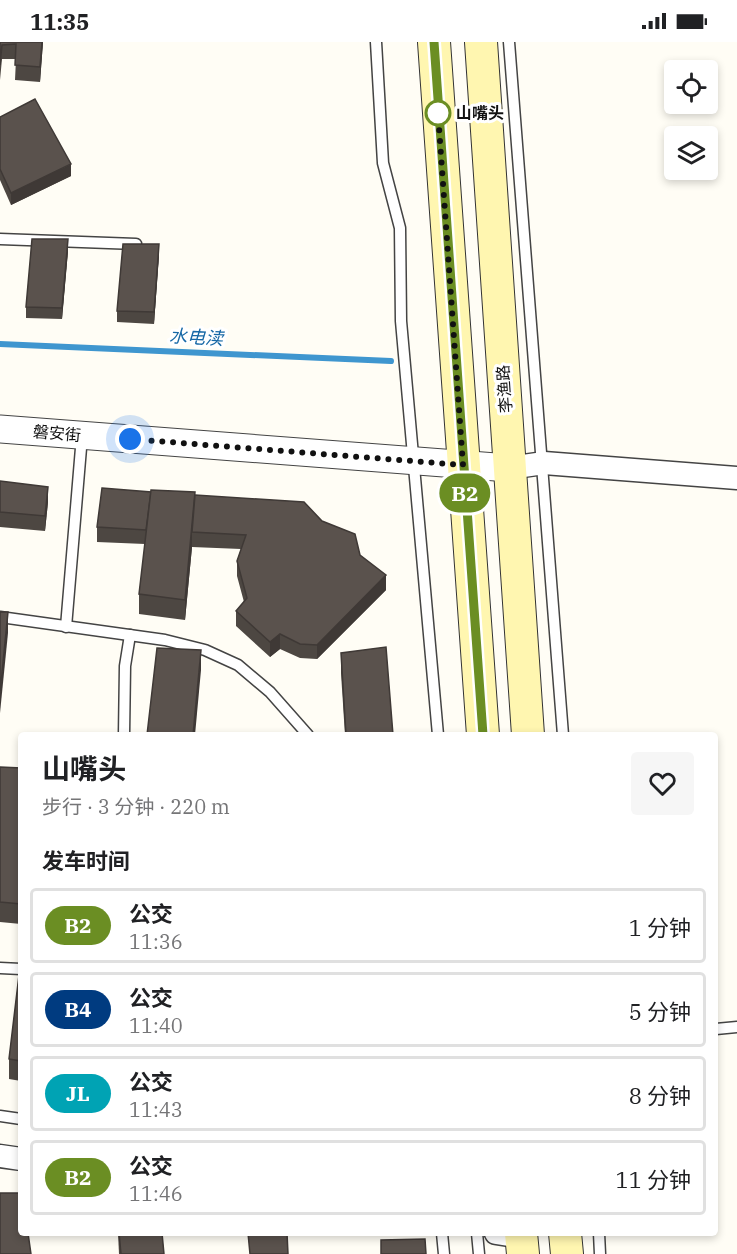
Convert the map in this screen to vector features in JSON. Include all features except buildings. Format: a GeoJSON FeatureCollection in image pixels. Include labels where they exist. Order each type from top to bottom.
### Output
{"type":"FeatureCollection","features":[{"type":"Feature","properties":{"kind":"main road"},"geometry":{"type":"LineString","coordinates":[[434,42],[483,732]]}},
{"type":"Feature","properties":{"kind":"main road","name":"李渔路"},"geometry":{"type":"LineString","coordinates":[[481,42],[528,732]]}},
{"type":"Feature","properties":{"kind":"main road"},"geometry":{"type":"LineString","coordinates":[[565,1236],[567,1254]]}},
{"type":"Feature","properties":{"kind":"street","name":"磐安街"},"geometry":{"type":"LineString","coordinates":[[0,429],[509,468]]}},
{"type":"Feature","properties":{"kind":"street"},"geometry":{"type":"LineString","coordinates":[[509,468],[544,463],[737,478]]}},
{"type":"Feature","properties":{"kind":"street"},"geometry":{"type":"LineString","coordinates":[[0,1156],[18,1159]]}},
{"type":"Feature","properties":{"kind":"lane"},"geometry":{"type":"LineString","coordinates":[[376,42],[383,163],[400,228],[401,321],[438,732]]}},
{"type":"Feature","properties":{"kind":"lane"},"geometry":{"type":"LineString","coordinates":[[509,42],[544,463],[563,732]]}},
{"type":"Feature","properties":{"kind":"lane"},"geometry":{"type":"LineString","coordinates":[[0,239],[143,245]]}},
{"type":"Feature","properties":{"kind":"lane"},"geometry":{"type":"LineString","coordinates":[[66,627],[82,435]]}},
{"type":"Feature","properties":{"kind":"lane"},"geometry":{"type":"LineString","coordinates":[[0,617],[129,635],[205,650],[238,665],[270,692],[305,732]]}},
{"type":"Feature","properties":{"kind":"lane"},"geometry":{"type":"LineString","coordinates":[[124,732],[125,666],[129,635]]}},
{"type":"Feature","properties":{"kind":"lane"},"geometry":{"type":"LineString","coordinates":[[0,968],[18,969]]}},
{"type":"Feature","properties":{"kind":"lane"},"geometry":{"type":"LineString","coordinates":[[718,1029],[737,1027]]}},
{"type":"Feature","properties":{"kind":"lane"},"geometry":{"type":"LineString","coordinates":[[0,1116],[18,1119]]}},
{"type":"Feature","properties":{"kind":"lane"},"geometry":{"type":"LineString","coordinates":[[442,1236],[444,1254]]}},
{"type":"Feature","properties":{"kind":"lane"},"geometry":{"type":"LineString","coordinates":[[477,1236],[479,1254]]}},
{"type":"Feature","properties":{"kind":"lane"},"geometry":{"type":"LineString","coordinates":[[598,1236],[600,1254]]}},
{"type":"Feature","properties":{"kind":"waterway","name":"水电渎"},"geometry":{"type":"LineString","coordinates":[[0,344],[391,361]]}},
{"type":"Feature","properties":{"kind":"bus line","name":"B2"},"geometry":{"type":"LineString","coordinates":[[434,42],[483,732]]}},
{"type":"Feature","properties":{"kind":"place","name":"山嘴头"},"geometry":{"type":"Point","coordinates":[438,113]}},
{"type":"Feature","properties":{"kind":"route"},"geometry":{"type":"LineString","coordinates":[[130,439],[463,465],[438,113]]}}]}
